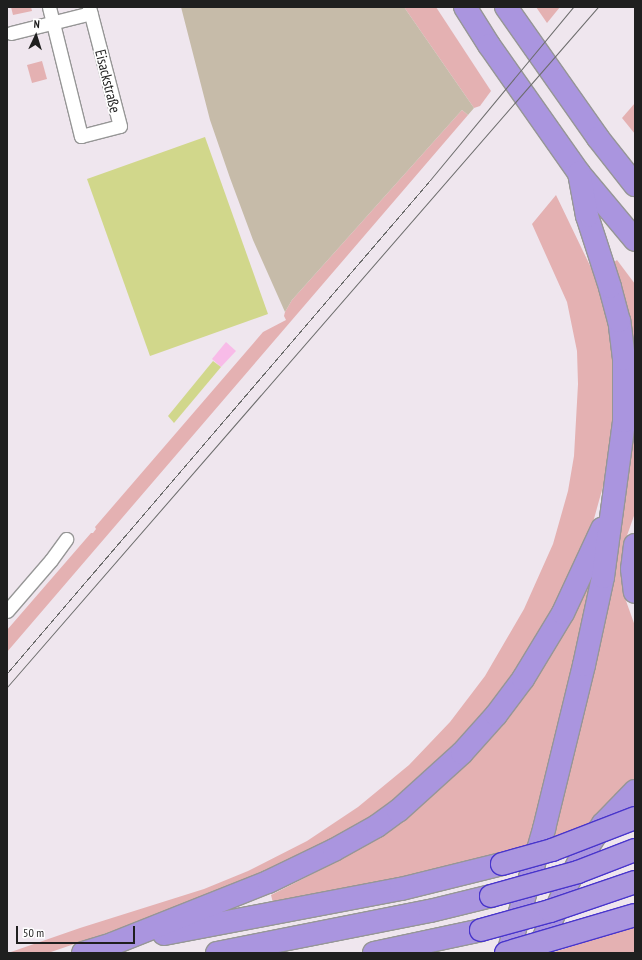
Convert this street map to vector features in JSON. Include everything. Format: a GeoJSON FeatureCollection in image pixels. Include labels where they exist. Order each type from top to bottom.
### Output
{"type":"FeatureCollection","features":[{"type":"Feature","properties":{"kind":"highway"},"geometry":{"type":"LineString","coordinates":[[465,7],[489,45],[579,173],[635,240]]}},
{"type":"Feature","properties":{"kind":"highway"},"geometry":{"type":"LineString","coordinates":[[506,7],[598,138],[635,185]]}},
{"type":"Feature","properties":{"kind":"highway"},"geometry":{"type":"LineString","coordinates":[[507,953],[544,829],[572,721],[603,577],[624,420],[624,359],[619,321],[610,287],[586,216],[579,173]]}},
{"type":"Feature","properties":{"kind":"highway"},"geometry":{"type":"LineString","coordinates":[[83,953],[112,944],[254,889],[288,873],[377,826],[421,791],[479,736],[531,668],[551,637],[573,594],[611,510]]}},
{"type":"Feature","properties":{"kind":"highway"},"geometry":{"type":"LineString","coordinates":[[635,546],[632,569],[635,592]]}},
{"type":"Feature","properties":{"kind":"highway"},"geometry":{"type":"LineString","coordinates":[[537,953],[566,887],[588,846],[610,816],[635,791]]}},
{"type":"Feature","properties":{"kind":"highway"},"geometry":{"type":"LineString","coordinates":[[112,944],[401,889],[502,864],[558,848],[635,818]]}},
{"type":"Feature","properties":{"kind":"highway"},"geometry":{"type":"LineString","coordinates":[[217,953],[423,912],[491,896],[578,872],[635,850]]}},
{"type":"Feature","properties":{"kind":"highway"},"geometry":{"type":"LineString","coordinates":[[374,953],[481,930],[550,911],[635,882]]}},
{"type":"Feature","properties":{"kind":"highway"},"geometry":{"type":"LineString","coordinates":[[507,953],[635,915]]}},
{"type":"Feature","properties":{"kind":"street","name":"Eisackstraße"},"geometry":{"type":"LineString","coordinates":[[49,7],[81,136],[120,126],[90,10]]}},
{"type":"Feature","properties":{"kind":"street"},"geometry":{"type":"LineString","coordinates":[[11,33],[53,23],[90,10]]}},
{"type":"Feature","properties":{"kind":"street"},"geometry":{"type":"LineString","coordinates":[[7,611],[51,560],[66,540]]}},
{"type":"Feature","properties":{"kind":"shaded area"},"geometry":{"type":"Polygon","coordinates":[[[11,7],[31,7],[32,11],[13,15],[11,7]]]}},
{"type":"Feature","properties":{"kind":"shaded area"},"geometry":{"type":"Polygon","coordinates":[[[181,7],[404,7],[474,108],[468,115],[462,110],[292,300],[285,312],[253,240],[210,120],[181,7]]]}},
{"type":"Feature","properties":{"kind":"shaded area"},"geometry":{"type":"Polygon","coordinates":[[[404,7],[436,7],[491,91],[480,106],[474,108],[404,7]]]}},
{"type":"Feature","properties":{"kind":"shaded area"},"geometry":{"type":"Polygon","coordinates":[[[536,7],[560,7],[547,23],[536,7]]]}},
{"type":"Feature","properties":{"kind":"shaded area"},"geometry":{"type":"Polygon","coordinates":[[[42,61],[47,79],[32,83],[27,65],[42,61]]]}},
{"type":"Feature","properties":{"kind":"shaded area"},"geometry":{"type":"Polygon","coordinates":[[[635,103],[635,134],[622,118],[635,103]]]}},
{"type":"Feature","properties":{"kind":"shaded area"},"geometry":{"type":"Polygon","coordinates":[[[462,110],[468,115],[7,652],[7,630],[91,533],[93,533],[96,529],[95,527],[263,332],[286,320],[284,316],[285,312],[292,300],[462,110]]]}},
{"type":"Feature","properties":{"kind":"shaded area"},"geometry":{"type":"Polygon","coordinates":[[[556,195],[595,276],[608,322],[613,349],[615,422],[607,472],[592,526],[555,611],[492,707],[412,788],[332,845],[151,918],[48,953],[8,953],[80,928],[204,889],[248,871],[307,841],[358,807],[409,765],[450,722],[485,676],[524,609],[553,544],[568,491],[574,456],[578,384],[577,351],[567,302],[532,224],[556,195]]]}},
{"type":"Feature","properties":{"kind":"shaded area"},"geometry":{"type":"Polygon","coordinates":[[[617,260],[635,284],[635,513],[624,544],[621,570],[625,598],[635,626],[635,782],[589,825],[553,838],[554,835],[551,834],[632,332],[613,263],[617,260]]]}},
{"type":"Feature","properties":{"kind":"shaded area"},"geometry":{"type":"Polygon","coordinates":[[[587,585],[593,587],[530,844],[432,872],[273,903],[271,895],[338,861],[398,822],[587,585]]]}},
{"type":"Feature","properties":{"kind":"shaded area"},"geometry":{"type":"Polygon","coordinates":[[[635,925],[635,953],[551,953],[595,939],[635,925]]]}},
{"type":"Feature","properties":{"kind":"sand"},"geometry":{"type":"Polygon","coordinates":[[[226,342],[236,351],[221,367],[212,359],[226,342]]]}},
{"type":"Feature","properties":{"kind":"green space"},"geometry":{"type":"Polygon","coordinates":[[[205,137],[268,314],[150,356],[87,179],[205,137]]]}},
{"type":"Feature","properties":{"kind":"green space"},"geometry":{"type":"Polygon","coordinates":[[[213,361],[221,367],[174,423],[168,416],[213,361]]]}},
{"type":"Feature","properties":{"kind":"tram line"},"geometry":{"type":"LineString","coordinates":[[7,673],[430,180],[573,7]]}},
{"type":"Feature","properties":{"kind":"tram line"},"geometry":{"type":"LineString","coordinates":[[7,687],[598,7]]}}]}
